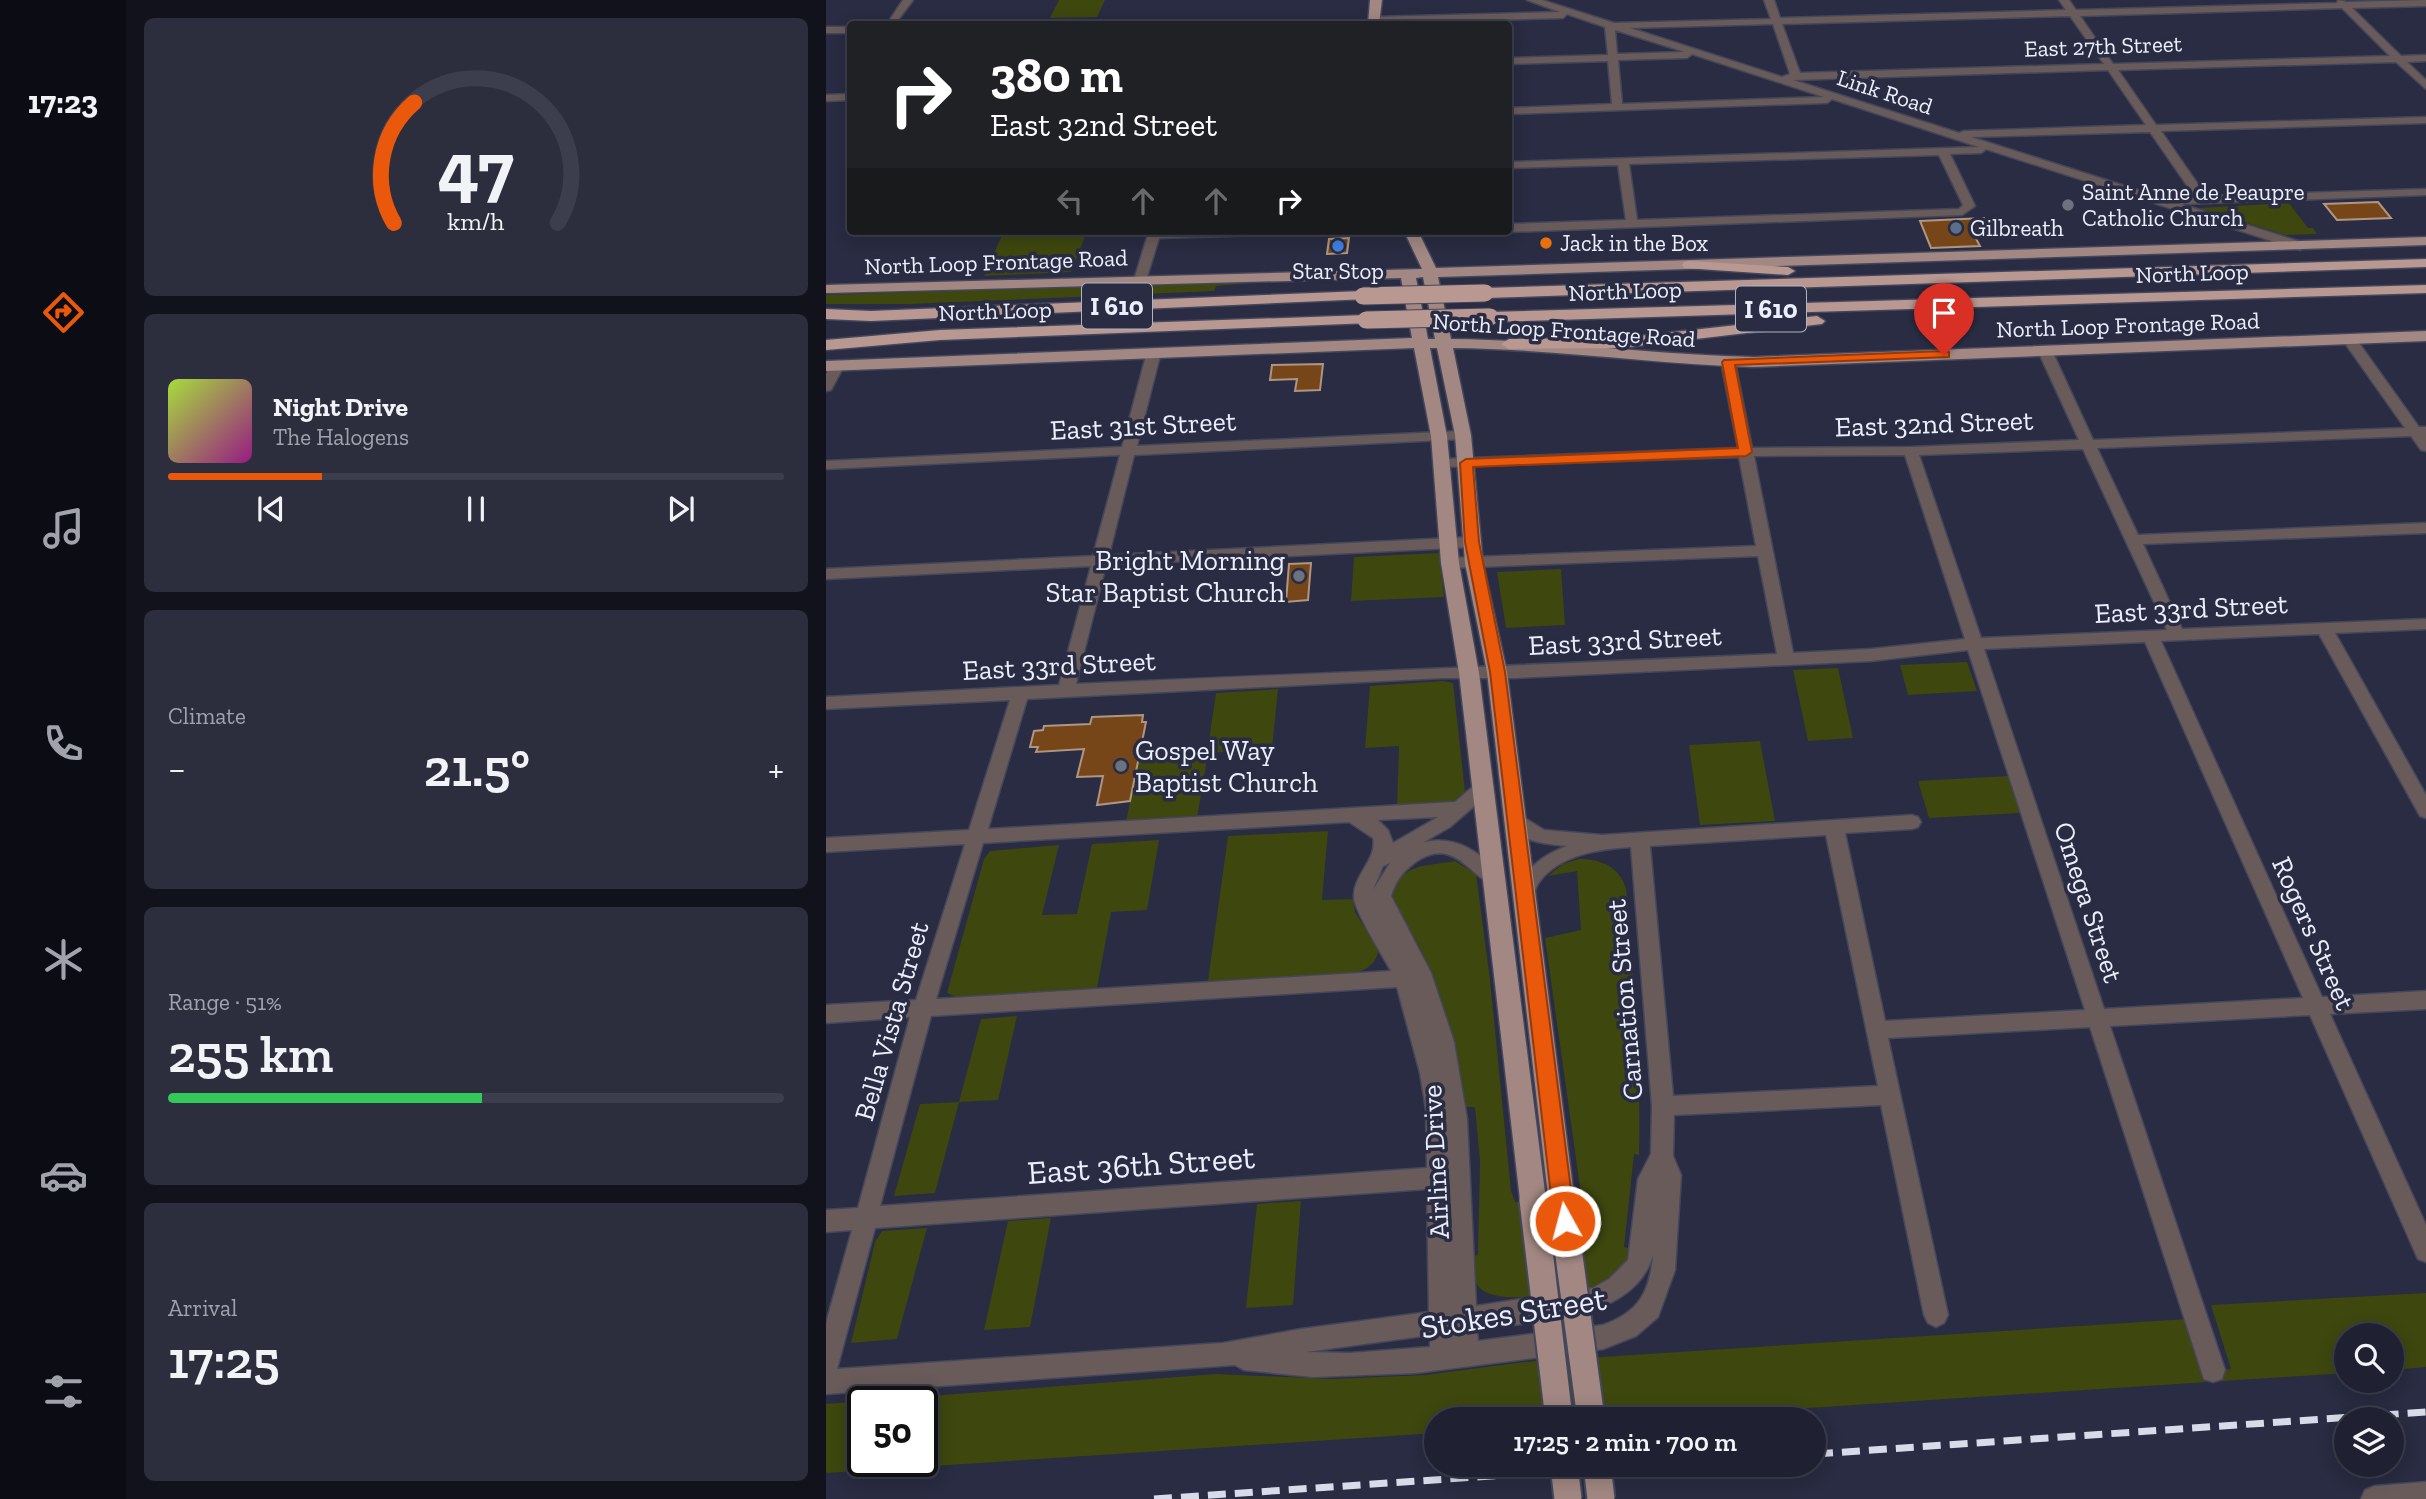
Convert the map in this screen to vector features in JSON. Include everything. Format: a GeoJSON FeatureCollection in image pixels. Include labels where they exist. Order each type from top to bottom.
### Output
{"type":"FeatureCollection","features":[{"type":"Feature","properties":{"kind":"highway","name":"North Loop"},"geometry":{"type":"LineString","coordinates":[[826,317],[1363,296],[2014,278],[2426,263]]}},
{"type":"Feature","properties":{"kind":"highway"},"geometry":{"type":"LineString","coordinates":[[1689,265],[1751,270],[2014,278]]}},
{"type":"Feature","properties":{"kind":"highway","name":"North Loop"},"geometry":{"type":"LineString","coordinates":[[826,345],[940,335],[1366,320],[2426,289]]}},
{"type":"Feature","properties":{"kind":"highway"},"geometry":{"type":"LineString","coordinates":[[1508,344],[1620,343],[1759,326],[2052,301]]}},
{"type":"Feature","properties":{"kind":"highway"},"geometry":{"type":"LineString","coordinates":[[826,334],[900,330],[940,335]]}},
{"type":"Feature","properties":{"kind":"main road"},"geometry":{"type":"LineString","coordinates":[[1374,21],[1376,0]]}},
{"type":"Feature","properties":{"kind":"main road"},"geometry":{"type":"LineString","coordinates":[[1412,237],[1426,255],[1430,271],[1432,344],[1449,553],[1469,673],[1558,1407]]}},
{"type":"Feature","properties":{"kind":"main road"},"geometry":{"type":"LineString","coordinates":[[1412,237],[1407,272],[1463,435],[1473,552],[1497,672],[1523,900],[1589,1407]]}},
{"type":"Feature","properties":{"kind":"main road","name":"North Loop Frontage Road"},"geometry":{"type":"LineString","coordinates":[[826,289],[2426,241]]}},
{"type":"Feature","properties":{"kind":"main road","name":"North Loop Frontage Road"},"geometry":{"type":"LineString","coordinates":[[832,366],[1154,352],[1432,344],[1508,344],[1653,359],[1728,362],[2426,336]]}},
{"type":"Feature","properties":{"kind":"main road"},"geometry":{"type":"LineString","coordinates":[[1565,1477],[1568,1499]]}},
{"type":"Feature","properties":{"kind":"main road"},"geometry":{"type":"LineString","coordinates":[[1598,1477],[1601,1499]]}},
{"type":"Feature","properties":{"kind":"street"},"geometry":{"type":"LineString","coordinates":[[893,21],[908,0]]}},
{"type":"Feature","properties":{"kind":"street","name":"Link Road"},"geometry":{"type":"LineString","coordinates":[[1532,0],[2300,246]]}},
{"type":"Feature","properties":{"kind":"street"},"geometry":{"type":"LineString","coordinates":[[1769,0],[1796,76]]}},
{"type":"Feature","properties":{"kind":"street"},"geometry":{"type":"LineString","coordinates":[[2064,0],[2203,200]]}},
{"type":"Feature","properties":{"kind":"street"},"geometry":{"type":"LineString","coordinates":[[2342,3],[2426,86]]}},
{"type":"Feature","properties":{"kind":"street"},"geometry":{"type":"LineString","coordinates":[[1618,107],[1610,26],[2342,3],[2426,3]]}},
{"type":"Feature","properties":{"kind":"street"},"geometry":{"type":"LineString","coordinates":[[1399,21],[1577,14]]}},
{"type":"Feature","properties":{"kind":"street"},"geometry":{"type":"LineString","coordinates":[[826,30],[847,30]]}},
{"type":"Feature","properties":{"kind":"street"},"geometry":{"type":"LineString","coordinates":[[1512,61],[1698,54]]}},
{"type":"Feature","properties":{"kind":"street","name":"East 27th Street"},"geometry":{"type":"LineString","coordinates":[[1783,80],[1796,76],[2426,58]]}},
{"type":"Feature","properties":{"kind":"street"},"geometry":{"type":"LineString","coordinates":[[826,98],[847,97]]}},
{"type":"Feature","properties":{"kind":"street"},"geometry":{"type":"LineString","coordinates":[[1512,111],[1841,100]]}},
{"type":"Feature","properties":{"kind":"street"},"geometry":{"type":"LineString","coordinates":[[1949,135],[2426,120]]}},
{"type":"Feature","properties":{"kind":"street"},"geometry":{"type":"LineString","coordinates":[[1512,165],[1995,149]]}},
{"type":"Feature","properties":{"kind":"street"},"geometry":{"type":"LineString","coordinates":[[1512,228],[1962,212],[1969,206],[1943,152]]}},
{"type":"Feature","properties":{"kind":"street"},"geometry":{"type":"LineString","coordinates":[[1623,161],[1632,223]]}},
{"type":"Feature","properties":{"kind":"street"},"geometry":{"type":"LineString","coordinates":[[2162,202],[2426,192]]}},
{"type":"Feature","properties":{"kind":"street"},"geometry":{"type":"LineString","coordinates":[[2226,222],[2240,236],[2235,248]]}},
{"type":"Feature","properties":{"kind":"street"},"geometry":{"type":"LineString","coordinates":[[1140,280],[1153,235]]}},
{"type":"Feature","properties":{"kind":"street"},"geometry":{"type":"LineString","coordinates":[[2349,339],[2420,431],[2426,447]]}},
{"type":"Feature","properties":{"kind":"street"},"geometry":{"type":"LineString","coordinates":[[2045,351],[2177,635]]}},
{"type":"Feature","properties":{"kind":"street"},"geometry":{"type":"LineString","coordinates":[[1066,691],[1154,352]]}},
{"type":"Feature","properties":{"kind":"street"},"geometry":{"type":"LineString","coordinates":[[1728,362],[1786,658]]}},
{"type":"Feature","properties":{"kind":"street"},"geometry":{"type":"LineString","coordinates":[[826,387],[832,366]]}},
{"type":"Feature","properties":{"kind":"street","name":"East 32nd Street"},"geometry":{"type":"LineString","coordinates":[[1443,463],[1746,452],[1912,452],[2420,431]]}},
{"type":"Feature","properties":{"kind":"street","name":"East 31st Street"},"geometry":{"type":"LineString","coordinates":[[826,465],[1463,435]]}},
{"type":"Feature","properties":{"kind":"street","name":"Omega Street"},"geometry":{"type":"LineString","coordinates":[[1912,452],[2213,1370]]}},
{"type":"Feature","properties":{"kind":"street"},"geometry":{"type":"LineString","coordinates":[[2132,541],[2426,528]]}},
{"type":"Feature","properties":{"kind":"street"},"geometry":{"type":"LineString","coordinates":[[826,574],[1100,562],[1473,552],[1763,551]]}},
{"type":"Feature","properties":{"kind":"street","name":"East 33rd Street"},"geometry":{"type":"LineString","coordinates":[[826,703],[1442,672],[1497,672],[1871,655],[1975,644],[2426,624]]}},
{"type":"Feature","properties":{"kind":"street"},"geometry":{"type":"LineString","coordinates":[[2324,628],[2426,811]]}},
{"type":"Feature","properties":{"kind":"street","name":"Rogers Street"},"geometry":{"type":"LineString","coordinates":[[2151,637],[2426,1251]]}},
{"type":"Feature","properties":{"kind":"street","name":"Bella Vista Street"},"geometry":{"type":"LineString","coordinates":[[826,1367],[864,1218],[924,1008],[974,837],[1020,694]]}},
{"type":"Feature","properties":{"kind":"street"},"geometry":{"type":"LineString","coordinates":[[1377,861],[1444,822],[1482,789]]}},
{"type":"Feature","properties":{"kind":"street"},"geometry":{"type":"LineString","coordinates":[[826,845],[1457,809]]}},
{"type":"Feature","properties":{"kind":"street"},"geometry":{"type":"LineString","coordinates":[[1352,815],[1374,824],[1381,831],[1384,849],[1377,861]]}},
{"type":"Feature","properties":{"kind":"street"},"geometry":{"type":"LineString","coordinates":[[1514,820],[1530,832],[1543,836],[1602,842],[1912,822]]}},
{"type":"Feature","properties":{"kind":"street"},"geometry":{"type":"LineString","coordinates":[[1834,827],[1936,1315]]}},
{"type":"Feature","properties":{"kind":"street","name":"Carnation Street"},"geometry":{"type":"LineString","coordinates":[[1640,840],[1663,1106],[1662,1156]]}},
{"type":"Feature","properties":{"kind":"street"},"geometry":{"type":"LineString","coordinates":[[1523,900],[1527,881],[1534,873],[1556,858],[1602,842]]}},
{"type":"Feature","properties":{"kind":"street","name":"Airline Drive"},"geometry":{"type":"LineString","coordinates":[[1442,1357],[1452,1321],[1450,1176],[1403,934],[1381,896],[1390,874],[1402,860],[1426,849],[1459,850],[1494,878]]}},
{"type":"Feature","properties":{"kind":"street","name":"Airline Drive"},"geometry":{"type":"LineString","coordinates":[[1377,861],[1362,892],[1363,900],[1413,976]]}},
{"type":"Feature","properties":{"kind":"street"},"geometry":{"type":"LineString","coordinates":[[826,1014],[1413,976]]}},
{"type":"Feature","properties":{"kind":"street"},"geometry":{"type":"LineString","coordinates":[[1876,1030],[2426,1000]]}},
{"type":"Feature","properties":{"kind":"street"},"geometry":{"type":"LineString","coordinates":[[1663,1106],[1889,1095]]}},
{"type":"Feature","properties":{"kind":"street","name":"Stokes Street"},"geometry":{"type":"LineString","coordinates":[[826,1382],[1223,1355],[1301,1341],[1584,1302],[1618,1287],[1638,1266],[1642,1257],[1649,1179],[1662,1156]]}},
{"type":"Feature","properties":{"kind":"street","name":"Stokes Street"},"geometry":{"type":"LineString","coordinates":[[1223,1355],[1313,1365],[1350,1365],[1442,1357],[1602,1337],[1628,1328],[1650,1309],[1663,1270],[1670,1175],[1662,1156]]}},
{"type":"Feature","properties":{"kind":"street","name":"East 36th Street"},"geometry":{"type":"LineString","coordinates":[[826,1221],[1450,1176]]}},
{"type":"Feature","properties":{"kind":"street","name":"Airline Drive"},"geometry":{"type":"LineString","coordinates":[[1452,1321],[1467,1354]]}},
{"type":"Feature","properties":{"kind":"street"},"geometry":{"type":"LineString","coordinates":[[2374,1499],[2426,1496]]}},
{"type":"Feature","properties":{"kind":"green space"},"geometry":{"type":"Polygon","coordinates":[[[1059,0],[1105,0],[1097,17],[1050,18],[1059,0]]]}},
{"type":"Feature","properties":{"kind":"green space"},"geometry":{"type":"Polygon","coordinates":[[[2289,203],[2308,228],[2313,228],[2317,234],[2285,235],[2199,208],[2289,203]]]}},
{"type":"Feature","properties":{"kind":"green space"},"geometry":{"type":"Polygon","coordinates":[[[1002,235],[1085,235],[1071,272],[984,276],[1002,235]]]}},
{"type":"Feature","properties":{"kind":"green space"},"geometry":{"type":"Polygon","coordinates":[[[1286,280],[1216,286],[1214,291],[910,304],[826,304],[826,295],[1286,280]]]}},
{"type":"Feature","properties":{"kind":"green space"},"geometry":{"type":"Polygon","coordinates":[[[1439,553],[1444,597],[1351,601],[1354,557],[1439,553]]]}},
{"type":"Feature","properties":{"kind":"green space"},"geometry":{"type":"Polygon","coordinates":[[[1561,569],[1565,625],[1506,628],[1497,572],[1561,569]]]}},
{"type":"Feature","properties":{"kind":"green space"},"geometry":{"type":"Polygon","coordinates":[[[1967,662],[1977,691],[1908,695],[1900,665],[1967,662]]]}},
{"type":"Feature","properties":{"kind":"green space"},"geometry":{"type":"Polygon","coordinates":[[[1838,668],[1853,738],[1808,741],[1793,670],[1838,668]]]}},
{"type":"Feature","properties":{"kind":"green space"},"geometry":{"type":"Polygon","coordinates":[[[1443,681],[1453,683],[1465,792],[1451,803],[1397,808],[1399,746],[1365,748],[1370,686],[1443,681]]]}},
{"type":"Feature","properties":{"kind":"green space"},"geometry":{"type":"Polygon","coordinates":[[[1278,689],[1272,749],[1208,753],[1197,818],[1126,822],[1139,757],[1207,753],[1216,693],[1278,689]]]}},
{"type":"Feature","properties":{"kind":"green space"},"geometry":{"type":"Polygon","coordinates":[[[1760,741],[1775,821],[1700,825],[1689,745],[1760,741]]]}},
{"type":"Feature","properties":{"kind":"green space"},"geometry":{"type":"Polygon","coordinates":[[[2008,776],[2020,813],[1929,818],[1918,781],[2008,776]]]}},
{"type":"Feature","properties":{"kind":"green space"},"geometry":{"type":"Polygon","coordinates":[[[1328,831],[1322,900],[1353,899],[1355,912],[1379,950],[1374,962],[1356,973],[1208,981],[1228,836],[1328,831]]]}},
{"type":"Feature","properties":{"kind":"green space"},"geometry":{"type":"Polygon","coordinates":[[[1159,840],[1147,910],[1111,912],[1097,988],[957,997],[947,993],[984,859],[990,851],[1059,845],[1042,915],[1077,914],[1092,844],[1159,840]]]}},
{"type":"Feature","properties":{"kind":"green space"},"geometry":{"type":"Polygon","coordinates":[[[1579,859],[1608,865],[1619,874],[1626,888],[1639,1088],[1639,1155],[1634,1154],[1624,1247],[1632,1249],[1617,1273],[1592,1288],[1533,1296],[1501,1296],[1488,1293],[1479,1287],[1472,1268],[1471,1256],[1478,1255],[1480,1161],[1475,1107],[1466,1107],[1450,1027],[1437,988],[1418,944],[1392,898],[1401,877],[1416,868],[1455,861],[1476,874],[1490,980],[1511,1191],[1515,1202],[1577,1197],[1581,1194],[1545,938],[1581,930],[1577,871],[1548,876],[1563,864],[1579,859]]]}},
{"type":"Feature","properties":{"kind":"green space"},"geometry":{"type":"Polygon","coordinates":[[[1017,1016],[998,1100],[959,1102],[981,1019],[1017,1016]]]}},
{"type":"Feature","properties":{"kind":"green space"},"geometry":{"type":"Polygon","coordinates":[[[959,1102],[935,1193],[894,1196],[920,1104],[959,1102]]]}},
{"type":"Feature","properties":{"kind":"green space"},"geometry":{"type":"Polygon","coordinates":[[[1301,1201],[1293,1305],[1246,1308],[1257,1204],[1301,1201]]]}},
{"type":"Feature","properties":{"kind":"green space"},"geometry":{"type":"Polygon","coordinates":[[[1051,1218],[1030,1327],[984,1330],[1008,1221],[1051,1218]]]}},
{"type":"Feature","properties":{"kind":"green space"},"geometry":{"type":"Polygon","coordinates":[[[927,1228],[897,1339],[851,1343],[875,1242],[882,1231],[927,1228]]]}},
{"type":"Feature","properties":{"kind":"green space"},"geometry":{"type":"Polygon","coordinates":[[[2426,1293],[2426,1367],[2404,1369],[2404,1323],[2334,1323],[2334,1374],[1824,1407],[1424,1407],[1424,1434],[938,1466],[938,1395],[1216,1374],[1333,1379],[1425,1375],[1524,1362],[2187,1319],[2203,1370],[2231,1369],[2211,1305],[2426,1293]]]}},
{"type":"Feature","properties":{"kind":"green space"},"geometry":{"type":"Polygon","coordinates":[[[847,1402],[847,1472],[826,1473],[826,1404],[847,1402]]]}},
{"type":"Feature","properties":{"kind":"building"},"geometry":{"type":"Polygon","coordinates":[[[2378,202],[2391,218],[2337,220],[2324,204],[2378,202]]]}},
{"type":"Feature","properties":{"kind":"building","name":"Gilbreath"},"geometry":{"type":"Polygon","coordinates":[[[1984,218],[1992,234],[1974,235],[1980,246],[1931,248],[1920,221],[1984,218]]]}},
{"type":"Feature","properties":{"kind":"building","name":"Star Stop"},"geometry":{"type":"Polygon","coordinates":[[[1349,238],[1347,253],[1327,254],[1329,239],[1349,238]]]}},
{"type":"Feature","properties":{"kind":"building"},"geometry":{"type":"Polygon","coordinates":[[[1323,364],[1320,390],[1295,391],[1297,379],[1270,380],[1272,365],[1323,364]]]}},
{"type":"Feature","properties":{"kind":"building","name":"Bright Morning Star Baptist Church"},"geometry":{"type":"Polygon","coordinates":[[[1311,563],[1308,600],[1286,602],[1289,564],[1311,563]]]}},
{"type":"Feature","properties":{"kind":"building","name":"Gospel Way Baptist Church"},"geometry":{"type":"Polygon","coordinates":[[[1143,715],[1142,722],[1146,722],[1130,801],[1097,805],[1103,776],[1077,777],[1084,749],[1036,752],[1038,747],[1030,747],[1034,731],[1043,730],[1044,726],[1090,724],[1092,717],[1143,715]]]}},
{"type":"Feature","properties":{"kind":"railway"},"geometry":{"type":"LineString","coordinates":[[1826,1453],[2426,1412]]}},
{"type":"Feature","properties":{"kind":"railway"},"geometry":{"type":"LineString","coordinates":[[1154,1499],[1477,1477]]}},
{"type":"Feature","properties":{"kind":"place","name":"Saint Anne de Peaupre Catholic Church"},"geometry":{"type":"Point","coordinates":[2068,205]}},
{"type":"Feature","properties":{"kind":"place","name":"Gilbreath"},"geometry":{"type":"Point","coordinates":[1956,228]}},
{"type":"Feature","properties":{"kind":"place","name":"Jack in the Box"},"geometry":{"type":"Point","coordinates":[1546,243]}},
{"type":"Feature","properties":{"kind":"place","name":"Star Stop"},"geometry":{"type":"Point","coordinates":[1338,246]}},
{"type":"Feature","properties":{"kind":"place","name":"Bright Morning Star Baptist Church"},"geometry":{"type":"Point","coordinates":[1299,576]}},
{"type":"Feature","properties":{"kind":"place","name":"Gospel Way Baptist Church"},"geometry":{"type":"Point","coordinates":[1121,766]}},
{"type":"Feature","properties":{"kind":"route"},"geometry":{"type":"LineString","coordinates":[[1565,1221],[1523,900],[1497,672],[1474,563],[1466,463],[1746,452],[1728,362],[1944,355]]}}]}
